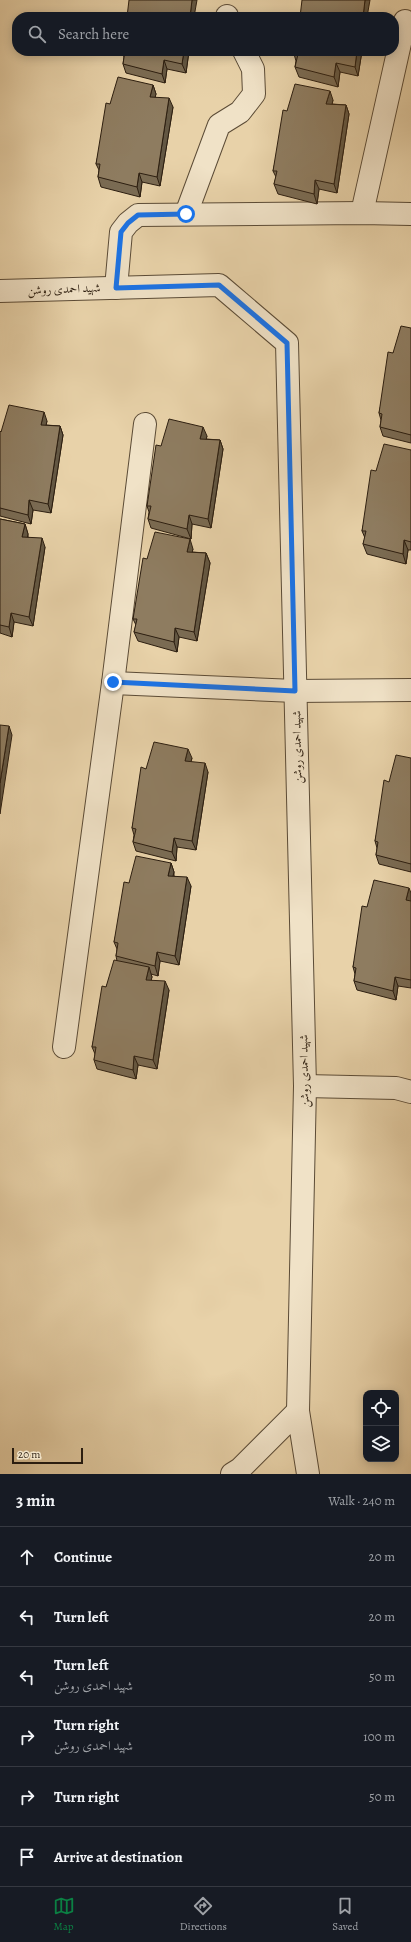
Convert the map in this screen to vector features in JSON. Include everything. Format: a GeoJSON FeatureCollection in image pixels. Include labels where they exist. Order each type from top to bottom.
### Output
{"type":"FeatureCollection","features":[{"type":"Feature","properties":{"kind":"street"},"geometry":{"type":"LineString","coordinates":[[399,48],[405,21]]}},
{"type":"Feature","properties":{"kind":"street"},"geometry":{"type":"LineString","coordinates":[[186,214],[219,125],[240,112],[254,94],[253,68],[247,56]]}},
{"type":"Feature","properties":{"kind":"street"},"geometry":{"type":"LineString","coordinates":[[362,213],[397,56]]}},
{"type":"Feature","properties":{"kind":"street"},"geometry":{"type":"LineString","coordinates":[[116,288],[121,232],[128,223],[138,215],[411,214]]}},
{"type":"Feature","properties":{"kind":"street","name":"شهید احمدی روشن"},"geometry":{"type":"LineString","coordinates":[[0,291],[219,285],[287,343],[305,1086],[298,1411],[308,1474]]}},
{"type":"Feature","properties":{"kind":"street"},"geometry":{"type":"LineString","coordinates":[[64,1047],[113,682],[145,424]]}},
{"type":"Feature","properties":{"kind":"street"},"geometry":{"type":"LineString","coordinates":[[113,682],[295,691],[411,690]]}},
{"type":"Feature","properties":{"kind":"street"},"geometry":{"type":"LineString","coordinates":[[305,1086],[396,1088],[411,1092]]}},
{"type":"Feature","properties":{"kind":"street"},"geometry":{"type":"LineString","coordinates":[[232,1474],[298,1411]]}},
{"type":"Feature","properties":{"kind":"building"},"geometry":{"type":"Polygon","coordinates":[[[129,0],[192,0],[191,12],[128,12],[129,0]]]}},
{"type":"Feature","properties":{"kind":"building"},"geometry":{"type":"Polygon","coordinates":[[[302,0],[365,0],[364,12],[301,12],[302,0]]]}},
{"type":"Feature","properties":{"kind":"building"},"geometry":{"type":"Polygon","coordinates":[[[124,56],[183,56],[182,64],[164,60],[162,74],[123,64],[124,56]]]}},
{"type":"Feature","properties":{"kind":"building"},"geometry":{"type":"Polygon","coordinates":[[[298,56],[356,56],[355,67],[336,63],[334,77],[295,67],[298,56]]]}},
{"type":"Feature","properties":{"kind":"building"},"geometry":{"type":"Polygon","coordinates":[[[118,77],[153,85],[150,97],[169,98],[157,177],[139,173],[137,187],[98,177],[100,164],[96,164],[106,103],[110,104],[118,77]]]}},
{"type":"Feature","properties":{"kind":"building"},"geometry":{"type":"Polygon","coordinates":[[[295,84],[330,91],[326,104],[346,105],[334,184],[315,180],[314,194],[274,184],[277,171],[273,171],[283,110],[287,111],[295,84]]]}},
{"type":"Feature","properties":{"kind":"building"},"geometry":{"type":"Polygon","coordinates":[[[401,326],[411,328],[411,435],[380,427],[382,414],[379,413],[388,352],[393,353],[401,326]]]}},
{"type":"Feature","properties":{"kind":"building"},"geometry":{"type":"Polygon","coordinates":[[[9,405],[44,412],[41,425],[60,426],[48,504],[29,500],[28,515],[0,508],[0,431],[1,432],[9,405]]]}},
{"type":"Feature","properties":{"kind":"building"},"geometry":{"type":"Polygon","coordinates":[[[169,419],[203,427],[200,439],[220,440],[208,519],[189,515],[187,529],[148,519],[151,506],[147,506],[156,445],[161,446],[169,419]]]}},
{"type":"Feature","properties":{"kind":"building"},"geometry":{"type":"Polygon","coordinates":[[[384,444],[411,450],[411,542],[404,540],[403,554],[363,544],[366,531],[362,531],[371,470],[376,471],[384,444]]]}},
{"type":"Feature","properties":{"kind":"building"},"geometry":{"type":"Polygon","coordinates":[[[0,519],[25,524],[22,537],[42,538],[29,617],[11,613],[9,627],[0,625],[0,519]]]}},
{"type":"Feature","properties":{"kind":"building"},"geometry":{"type":"Polygon","coordinates":[[[155,532],[190,539],[187,552],[206,553],[194,632],[175,628],[174,642],[134,632],[137,619],[133,619],[143,558],[147,559],[155,532]]]}},
{"type":"Feature","properties":{"kind":"building"},"geometry":{"type":"Polygon","coordinates":[[[0,725],[9,726],[0,783],[0,725]]]}},
{"type":"Feature","properties":{"kind":"building"},"geometry":{"type":"Polygon","coordinates":[[[154,742],[188,749],[185,761],[205,763],[192,841],[174,838],[172,852],[133,842],[136,829],[132,828],[141,767],[146,769],[154,742]]]}},
{"type":"Feature","properties":{"kind":"building"},"geometry":{"type":"Polygon","coordinates":[[[396,755],[411,758],[411,864],[376,855],[378,842],[375,841],[384,780],[389,782],[396,755]]]}},
{"type":"Feature","properties":{"kind":"building"},"geometry":{"type":"Polygon","coordinates":[[[136,856],[171,863],[168,876],[187,877],[175,956],[157,952],[155,966],[116,956],[118,943],[114,942],[124,882],[129,883],[136,856]]]}},
{"type":"Feature","properties":{"kind":"building"},"geometry":{"type":"Polygon","coordinates":[[[374,880],[409,888],[406,900],[411,901],[411,980],[395,977],[393,991],[354,981],[356,968],[353,967],[362,906],[367,907],[374,880]]]}},
{"type":"Feature","properties":{"kind":"building"},"geometry":{"type":"Polygon","coordinates":[[[114,960],[149,967],[146,980],[165,981],[153,1060],[134,1056],[133,1070],[94,1060],[96,1047],[92,1047],[102,986],[106,987],[114,960]]]}},
{"type":"Feature","properties":{"kind":"route"},"geometry":{"type":"LineString","coordinates":[[113,682],[295,691],[287,343],[219,285],[116,288],[121,232],[128,223],[138,215],[186,214]]}}]}
